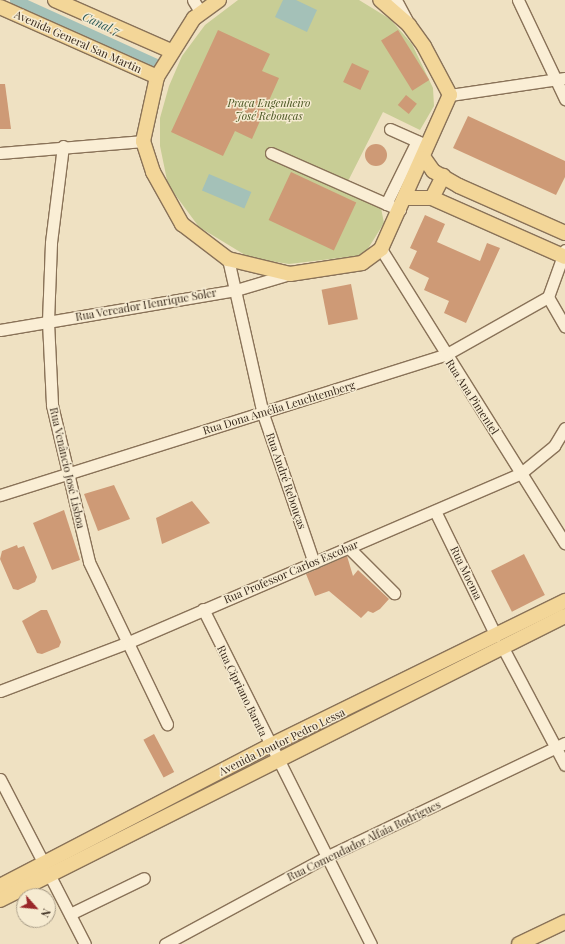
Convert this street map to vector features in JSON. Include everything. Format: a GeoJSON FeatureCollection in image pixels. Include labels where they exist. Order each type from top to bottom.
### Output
{"type":"FeatureCollection","features":[{"type":"Feature","properties":{"kind":"main road"},"geometry":{"type":"LineString","coordinates":[[55,0],[171,50]]}},
{"type":"Feature","properties":{"kind":"main road"},"geometry":{"type":"LineString","coordinates":[[214,1],[201,12],[171,50],[157,77],[143,141],[152,172],[182,224],[228,259],[290,274],[362,263],[381,250],[403,204],[423,148],[450,95],[424,46],[409,25],[380,0]]}},
{"type":"Feature","properties":{"kind":"main road","name":"Avenida General San Martin"},"geometry":{"type":"LineString","coordinates":[[0,7],[157,77]]}},
{"type":"Feature","properties":{"kind":"main road"},"geometry":{"type":"LineString","coordinates":[[423,148],[433,171],[565,233]]}},
{"type":"Feature","properties":{"kind":"main road"},"geometry":{"type":"LineString","coordinates":[[432,198],[443,176]]}},
{"type":"Feature","properties":{"kind":"main road"},"geometry":{"type":"LineString","coordinates":[[403,204],[432,198],[564,254]]}},
{"type":"Feature","properties":{"kind":"main road","name":"Avenida Doutor Pedro Lessa"},"geometry":{"type":"LineString","coordinates":[[0,900],[47,870],[269,746],[565,601]]}},
{"type":"Feature","properties":{"kind":"main road","name":"Avenida Doutor Pedro Lessa"},"geometry":{"type":"LineString","coordinates":[[0,886],[47,870],[275,760],[565,616]]}},
{"type":"Feature","properties":{"kind":"main road"},"geometry":{"type":"LineString","coordinates":[[519,944],[565,922]]}},
{"type":"Feature","properties":{"kind":"street"},"geometry":{"type":"LineString","coordinates":[[193,0],[201,12]]}},
{"type":"Feature","properties":{"kind":"street"},"geometry":{"type":"LineString","coordinates":[[396,0],[409,25]]}},
{"type":"Feature","properties":{"kind":"street"},"geometry":{"type":"LineString","coordinates":[[518,0],[562,79],[565,99]]}},
{"type":"Feature","properties":{"kind":"street"},"geometry":{"type":"LineString","coordinates":[[450,95],[562,79]]}},
{"type":"Feature","properties":{"kind":"street"},"geometry":{"type":"LineString","coordinates":[[386,204],[423,148],[390,129]]}},
{"type":"Feature","properties":{"kind":"street"},"geometry":{"type":"LineString","coordinates":[[0,153],[63,146],[143,141]]}},
{"type":"Feature","properties":{"kind":"street","name":"Rua Venâncio José Lisboa"},"geometry":{"type":"LineString","coordinates":[[63,146],[51,242],[48,322],[52,404],[66,473],[89,562],[129,642],[167,724]]}},
{"type":"Feature","properties":{"kind":"street"},"geometry":{"type":"LineString","coordinates":[[271,153],[386,204],[403,204]]}},
{"type":"Feature","properties":{"kind":"street","name":"Rua Ana Pimentel"},"geometry":{"type":"LineString","coordinates":[[381,250],[445,355],[565,542]]}},
{"type":"Feature","properties":{"kind":"street"},"geometry":{"type":"LineString","coordinates":[[564,254],[548,297],[565,326]]}},
{"type":"Feature","properties":{"kind":"street","name":"Rua André Rebouças"},"geometry":{"type":"LineString","coordinates":[[228,259],[263,414],[314,563]]}},
{"type":"Feature","properties":{"kind":"street","name":"Rua Vereador Henrique Soler"},"geometry":{"type":"LineString","coordinates":[[0,330],[236,290],[290,274]]}},
{"type":"Feature","properties":{"kind":"street","name":"Rua Dona Amélia Leuchtemberg"},"geometry":{"type":"LineString","coordinates":[[0,495],[66,473],[263,414],[445,355],[548,297]]}},
{"type":"Feature","properties":{"kind":"street","name":"Rua Professor Carlos Escobar"},"geometry":{"type":"LineString","coordinates":[[0,691],[129,642],[521,473],[554,446],[565,428]]}},
{"type":"Feature","properties":{"kind":"street","name":"Rua Moema"},"geometry":{"type":"LineString","coordinates":[[435,511],[496,636]]}},
{"type":"Feature","properties":{"kind":"street"},"geometry":{"type":"LineString","coordinates":[[349,548],[394,593]]}},
{"type":"Feature","properties":{"kind":"street","name":"Rua Cipriano Barata"},"geometry":{"type":"LineString","coordinates":[[203,609],[275,760],[328,856],[371,944]]}},
{"type":"Feature","properties":{"kind":"street"},"geometry":{"type":"LineString","coordinates":[[503,648],[561,745],[565,765]]}},
{"type":"Feature","properties":{"kind":"street","name":"Rua Comendador Alfaia Rodrigues"},"geometry":{"type":"LineString","coordinates":[[165,944],[328,856],[561,745]]}},
{"type":"Feature","properties":{"kind":"street"},"geometry":{"type":"LineString","coordinates":[[0,779],[85,944]]}},
{"type":"Feature","properties":{"kind":"street"},"geometry":{"type":"LineString","coordinates":[[70,914],[144,878]]}},
{"type":"Feature","properties":{"kind":"green space","name":"Praça Engenheiro José Rebouças"},"geometry":{"type":"Polygon","coordinates":[[[238,0],[359,0],[390,19],[412,44],[433,88],[434,106],[420,130],[383,112],[344,189],[381,208],[384,223],[364,255],[289,264],[250,258],[199,227],[168,185],[160,146],[160,118],[169,86],[182,56],[205,25],[238,0]]]}},
{"type":"Feature","properties":{"kind":"water"},"geometry":{"type":"Polygon","coordinates":[[[283,0],[296,0],[317,10],[307,32],[275,17],[283,0]]]}},
{"type":"Feature","properties":{"kind":"water"},"geometry":{"type":"Polygon","coordinates":[[[209,174],[251,192],[244,209],[202,191],[209,174]]]}},
{"type":"Feature","properties":{"kind":"building"},"geometry":{"type":"Polygon","coordinates":[[[218,30],[270,54],[262,71],[279,78],[252,139],[235,131],[223,156],[171,132],[218,30]]]}},
{"type":"Feature","properties":{"kind":"building"},"geometry":{"type":"Polygon","coordinates":[[[398,30],[429,80],[412,91],[381,41],[398,30]]]}},
{"type":"Feature","properties":{"kind":"building"},"geometry":{"type":"Polygon","coordinates":[[[352,63],[369,71],[360,90],[343,82],[352,63]]]}},
{"type":"Feature","properties":{"kind":"building"},"geometry":{"type":"Polygon","coordinates":[[[0,84],[5,84],[11,129],[0,129],[0,84]]]}},
{"type":"Feature","properties":{"kind":"building"},"geometry":{"type":"Polygon","coordinates":[[[406,95],[417,104],[409,114],[398,105],[406,95]]]}},
{"type":"Feature","properties":{"kind":"building"},"geometry":{"type":"Polygon","coordinates":[[[468,116],[565,161],[565,177],[556,195],[453,148],[468,116]]]}},
{"type":"Feature","properties":{"kind":"building"},"geometry":{"type":"Polygon","coordinates":[[[376,144],[384,147],[387,155],[384,163],[376,166],[368,163],[365,155],[368,147],[376,144]]]}},
{"type":"Feature","properties":{"kind":"building"},"geometry":{"type":"Polygon","coordinates":[[[291,172],[356,202],[334,250],[269,220],[291,172]]]}},
{"type":"Feature","properties":{"kind":"building"},"geometry":{"type":"Polygon","coordinates":[[[425,215],[445,224],[437,242],[480,261],[487,243],[500,248],[466,323],[444,313],[449,301],[424,290],[429,278],[409,268],[417,251],[410,248],[425,215]]]}},
{"type":"Feature","properties":{"kind":"building"},"geometry":{"type":"Polygon","coordinates":[[[351,284],[358,319],[328,325],[322,290],[351,284]]]}},
{"type":"Feature","properties":{"kind":"building"},"geometry":{"type":"Polygon","coordinates":[[[114,485],[130,519],[98,531],[84,494],[114,485]]]}},
{"type":"Feature","properties":{"kind":"building"},"geometry":{"type":"Polygon","coordinates":[[[192,501],[210,523],[162,544],[156,518],[192,501]]]}},
{"type":"Feature","properties":{"kind":"building"},"geometry":{"type":"Polygon","coordinates":[[[64,510],[80,560],[52,570],[33,523],[64,510]]]}},
{"type":"Feature","properties":{"kind":"building"},"geometry":{"type":"Polygon","coordinates":[[[17,545],[18,548],[24,546],[37,577],[35,582],[18,590],[13,589],[0,559],[2,551],[17,545]]]}},
{"type":"Feature","properties":{"kind":"building"},"geometry":{"type":"Polygon","coordinates":[[[524,554],[545,595],[512,612],[491,571],[524,554]]]}},
{"type":"Feature","properties":{"kind":"building"},"geometry":{"type":"Polygon","coordinates":[[[347,556],[353,576],[358,570],[389,599],[380,609],[373,613],[368,611],[361,618],[329,591],[315,596],[306,574],[347,556]]]}},
{"type":"Feature","properties":{"kind":"building"},"geometry":{"type":"Polygon","coordinates":[[[41,610],[47,610],[61,642],[59,647],[42,654],[37,653],[22,621],[41,610]]]}},
{"type":"Feature","properties":{"kind":"building"},"geometry":{"type":"Polygon","coordinates":[[[154,734],[174,772],[164,778],[143,740],[154,734]]]}},
{"type":"Feature","properties":{"kind":"waterway","name":"Canal 7"},"geometry":{"type":"LineString","coordinates":[[15,0],[154,63]]}}]}
